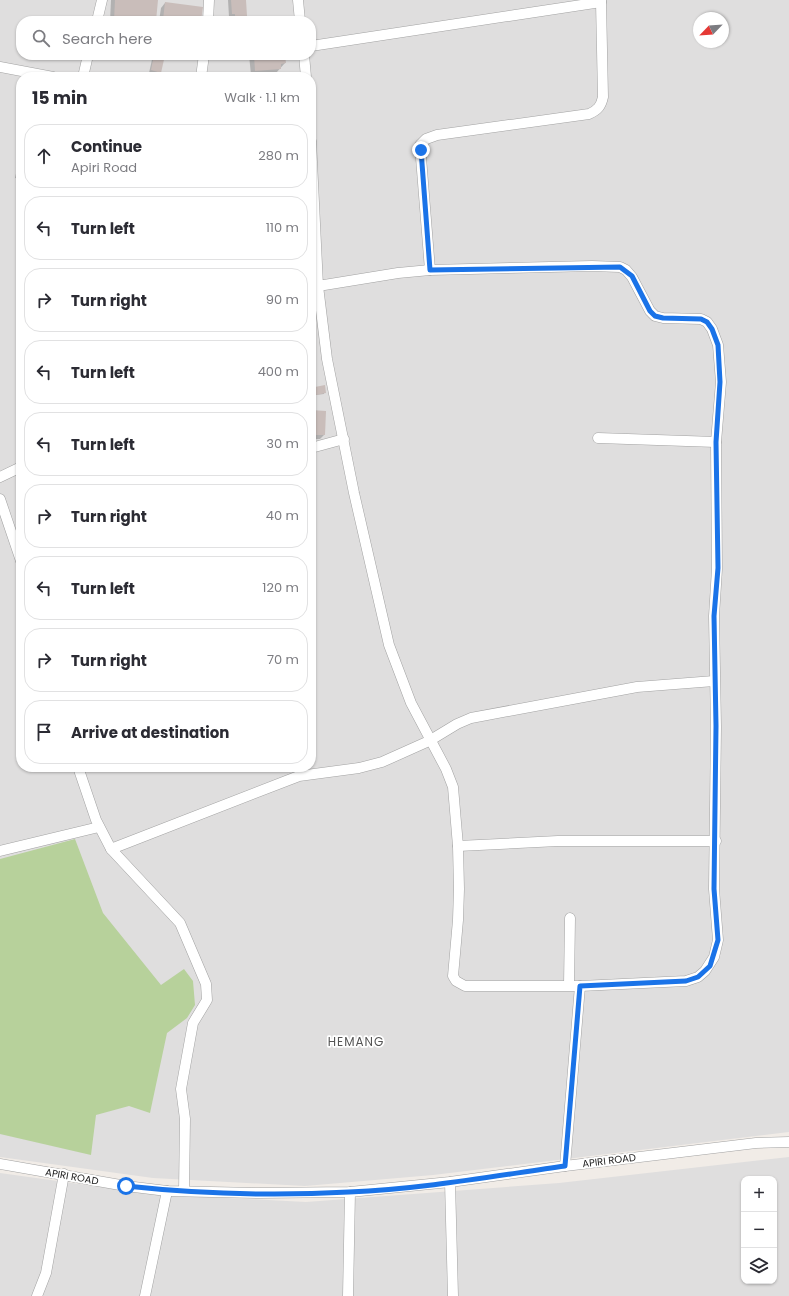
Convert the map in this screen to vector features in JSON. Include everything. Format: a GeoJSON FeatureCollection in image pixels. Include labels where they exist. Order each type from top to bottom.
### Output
{"type":"FeatureCollection","features":[{"type":"Feature","properties":{"kind":"street"},"geometry":{"type":"LineString","coordinates":[[98,16],[102,0]]}},
{"type":"Feature","properties":{"kind":"street"},"geometry":{"type":"LineString","coordinates":[[208,16],[209,0]]}},
{"type":"Feature","properties":{"kind":"street"},"geometry":{"type":"LineString","coordinates":[[298,0],[300,16]]}},
{"type":"Feature","properties":{"kind":"street"},"geometry":{"type":"LineString","coordinates":[[316,45],[601,1],[603,97],[602,104],[597,111],[589,114],[437,135],[426,139],[420,145],[430,270]]}},
{"type":"Feature","properties":{"kind":"street"},"geometry":{"type":"LineString","coordinates":[[84,72],[87,60]]}},
{"type":"Feature","properties":{"kind":"street"},"geometry":{"type":"LineString","coordinates":[[202,72],[203,60]]}},
{"type":"Feature","properties":{"kind":"street"},"geometry":{"type":"LineString","coordinates":[[304,60],[306,72]]}},
{"type":"Feature","properties":{"kind":"street"},"geometry":{"type":"LineString","coordinates":[[0,67],[26,72]]}},
{"type":"Feature","properties":{"kind":"street"},"geometry":{"type":"LineString","coordinates":[[316,245],[318,286],[327,359],[355,500],[389,645],[411,703],[429,741],[446,769],[453,787],[458,846],[458,920],[453,973],[456,981],[465,986],[580,986],[686,981],[698,977],[705,971],[714,957],[718,940],[714,889],[716,841],[714,616],[718,568],[716,442],[720,382],[718,345],[712,329],[707,322],[701,319],[663,318],[655,316],[650,311],[632,276],[620,267],[592,266],[430,270],[398,273],[318,286]]}},
{"type":"Feature","properties":{"kind":"street"},"geometry":{"type":"LineString","coordinates":[[598,438],[716,442]]}},
{"type":"Feature","properties":{"kind":"street"},"geometry":{"type":"LineString","coordinates":[[316,447],[344,439]]}},
{"type":"Feature","properties":{"kind":"street"},"geometry":{"type":"LineString","coordinates":[[0,477],[16,470]]}},
{"type":"Feature","properties":{"kind":"street"},"geometry":{"type":"LineString","coordinates":[[0,499],[16,546]]}},
{"type":"Feature","properties":{"kind":"street"},"geometry":{"type":"LineString","coordinates":[[316,770],[359,768],[382,762],[429,741],[457,724],[488,714],[637,687],[714,681]]}},
{"type":"Feature","properties":{"kind":"street"},"geometry":{"type":"LineString","coordinates":[[80,772],[99,827],[111,849],[180,923],[206,984],[207,1000],[193,1023],[181,1089],[185,1119],[184,1191]]}},
{"type":"Feature","properties":{"kind":"street"},"geometry":{"type":"LineString","coordinates":[[111,849],[295,772]]}},
{"type":"Feature","properties":{"kind":"street"},"geometry":{"type":"LineString","coordinates":[[0,851],[99,827]]}},
{"type":"Feature","properties":{"kind":"street"},"geometry":{"type":"LineString","coordinates":[[458,846],[566,840],[716,841]]}},
{"type":"Feature","properties":{"kind":"street"},"geometry":{"type":"LineString","coordinates":[[569,985],[570,918]]}},
{"type":"Feature","properties":{"kind":"street"},"geometry":{"type":"LineString","coordinates":[[565,1166],[580,986]]}},
{"type":"Feature","properties":{"kind":"street","name":"APIRI ROAD"},"geometry":{"type":"LineString","coordinates":[[0,1164],[126,1186],[167,1191],[258,1193],[350,1192],[450,1182],[565,1166],[756,1143],[789,1142]]}},
{"type":"Feature","properties":{"kind":"street"},"geometry":{"type":"LineString","coordinates":[[37,1296],[46,1273],[64,1174]]}},
{"type":"Feature","properties":{"kind":"street"},"geometry":{"type":"LineString","coordinates":[[450,1182],[453,1296]]}},
{"type":"Feature","properties":{"kind":"street"},"geometry":{"type":"LineString","coordinates":[[145,1296],[167,1191]]}},
{"type":"Feature","properties":{"kind":"street"},"geometry":{"type":"LineString","coordinates":[[348,1296],[350,1192]]}},
{"type":"Feature","properties":{"kind":"shaded area"},"geometry":{"type":"Polygon","coordinates":[[[0,0],[789,0],[789,1132],[433,1175],[305,1186],[153,1178],[0,1157],[0,0]]]}},
{"type":"Feature","properties":{"kind":"shaded area"},"geometry":{"type":"Polygon","coordinates":[[[789,1157],[789,1296],[0,1296],[0,1173],[151,1194],[306,1202],[559,1183],[789,1157]]]}},
{"type":"Feature","properties":{"kind":"green space"},"geometry":{"type":"Polygon","coordinates":[[[75,839],[103,913],[161,985],[184,969],[193,981],[195,1005],[187,1018],[167,1033],[150,1113],[129,1106],[96,1115],[91,1155],[0,1134],[0,859],[75,839]]]}},
{"type":"Feature","properties":{"kind":"building"},"geometry":{"type":"Polygon","coordinates":[[[115,0],[158,0],[156,16],[114,16],[115,0]]]}},
{"type":"Feature","properties":{"kind":"building"},"geometry":{"type":"Polygon","coordinates":[[[231,0],[246,0],[247,16],[235,16],[235,14],[232,14],[231,0]]]}},
{"type":"Feature","properties":{"kind":"building"},"geometry":{"type":"Polygon","coordinates":[[[165,2],[203,7],[202,16],[163,16],[165,2]]]}},
{"type":"Feature","properties":{"kind":"building"},"geometry":{"type":"Polygon","coordinates":[[[153,60],[164,60],[161,72],[151,70],[153,60]]]}},
{"type":"Feature","properties":{"kind":"building"},"geometry":{"type":"Polygon","coordinates":[[[254,60],[286,60],[286,63],[281,64],[281,69],[255,71],[254,60]]]}},
{"type":"Feature","properties":{"kind":"building"},"geometry":{"type":"Polygon","coordinates":[[[325,385],[326,393],[316,395],[316,387],[325,385]]]}},
{"type":"Feature","properties":{"kind":"building"},"geometry":{"type":"Polygon","coordinates":[[[316,410],[326,411],[325,435],[316,435],[316,410]]]}},
{"type":"Feature","properties":{"kind":"district","name":"HEMANG"},"geometry":{"type":"Point","coordinates":[356,1042]}},
{"type":"Feature","properties":{"kind":"route"},"geometry":{"type":"LineString","coordinates":[[126,1186],[167,1191],[258,1193],[350,1192],[450,1182],[565,1166],[580,986],[686,981],[698,977],[710,966],[714,957],[718,940],[714,889],[716,841],[714,616],[718,568],[716,442],[720,382],[718,345],[712,329],[707,322],[701,319],[663,318],[655,316],[650,311],[632,276],[620,267],[592,266],[430,270],[421,150]]}}]}
